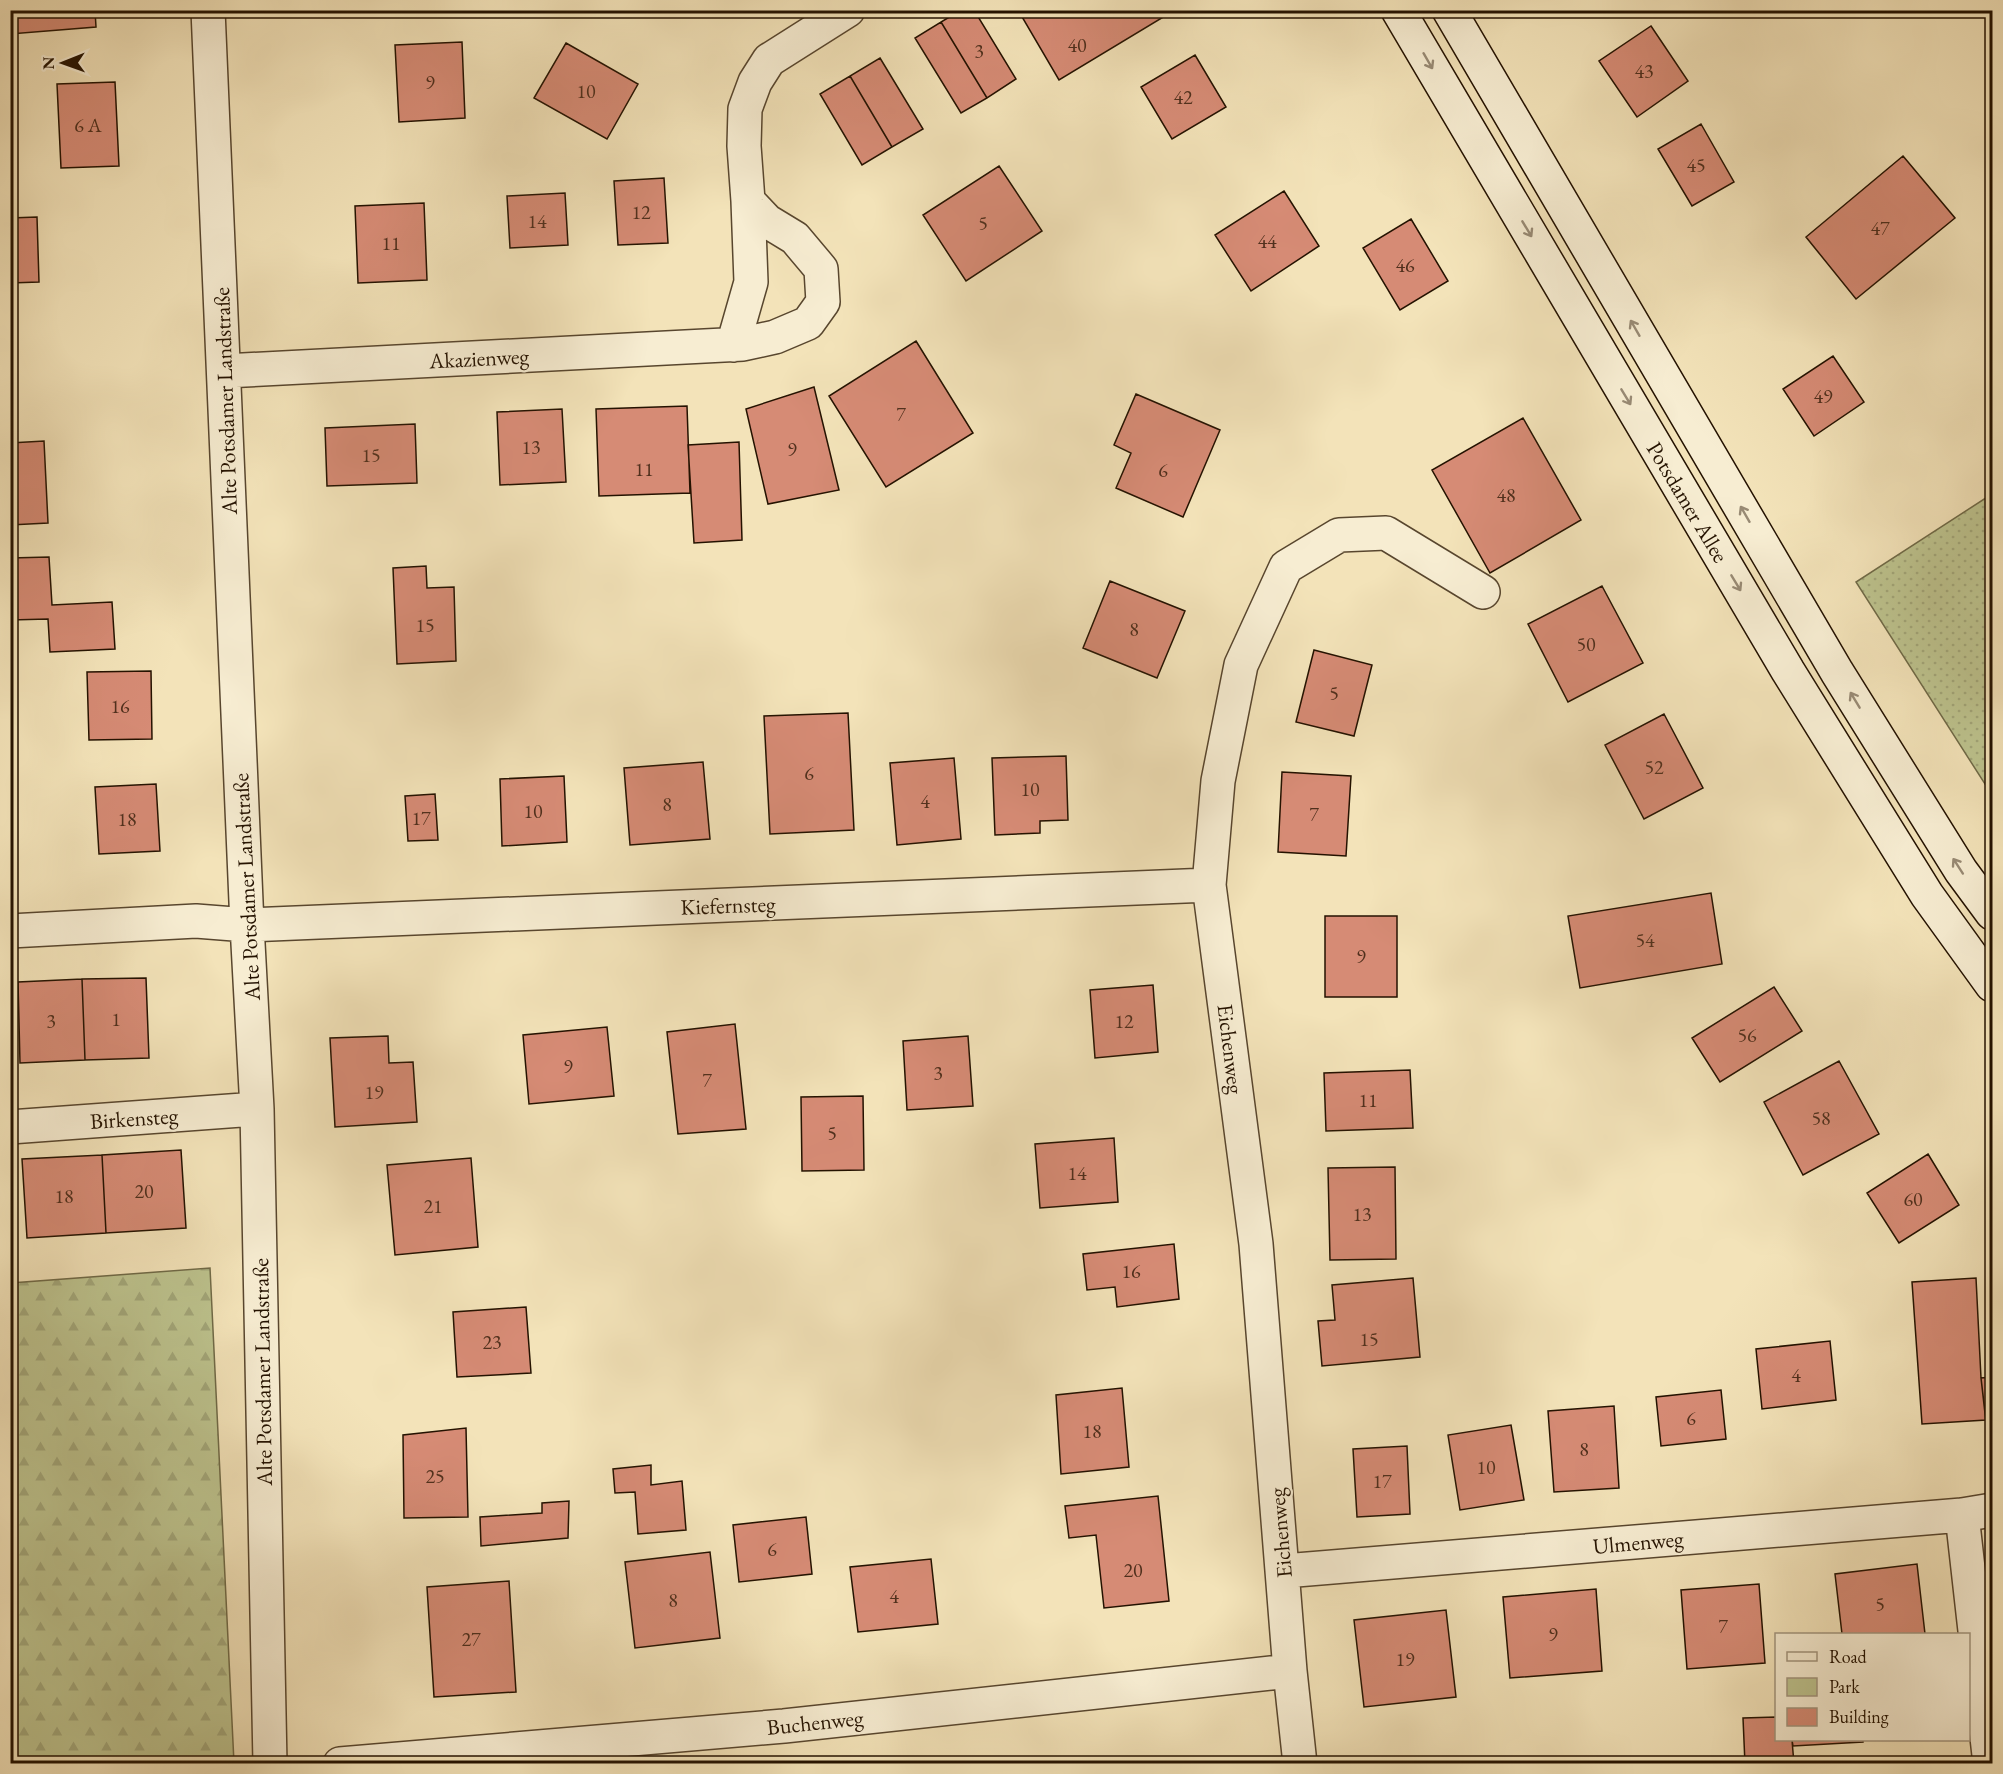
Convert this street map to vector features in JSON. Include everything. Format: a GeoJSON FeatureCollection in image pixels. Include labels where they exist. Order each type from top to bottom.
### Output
{"type":"FeatureCollection","features":[{"type":"Feature","properties":{"kind":"street","name":"Alte Potsdamer Landstraße"},"geometry":{"type":"LineString","coordinates":[[208,10],[247,925],[258,1109],[270,1764]]}},
{"type":"Feature","properties":{"kind":"street"},"geometry":{"type":"LineString","coordinates":[[733,345],[751,282],[744,146],[745,109],[755,82],[769,60],[848,10]]}},
{"type":"Feature","properties":{"kind":"street","name":"Potsdamer Allee"},"geometry":{"type":"LineString","coordinates":[[1398,10],[1476,146],[1800,691],[1927,895],[1992,985]]}},
{"type":"Feature","properties":{"kind":"street","name":"Potsdamer Allee"},"geometry":{"type":"LineString","coordinates":[[1449,10],[1837,672],[1961,871],[1992,913]]}},
{"type":"Feature","properties":{"kind":"street","name":"Akazienweg"},"geometry":{"type":"LineString","coordinates":[[225,371],[733,345],[776,337],[808,323],[823,302],[821,269],[795,238],[766,221],[748,201]]}},
{"type":"Feature","properties":{"kind":"street","name":"Eichenweg"},"geometry":{"type":"LineString","coordinates":[[1300,1764],[1290,1671],[1284,1571],[1256,1244],[1209,885],[1218,781],[1241,665],[1286,567],[1340,535],[1386,534],[1483,592]]}},
{"type":"Feature","properties":{"kind":"street","name":"Kiefernsteg"},"geometry":{"type":"LineString","coordinates":[[247,925],[1209,885]]}},
{"type":"Feature","properties":{"kind":"street"},"geometry":{"type":"LineString","coordinates":[[10,932],[196,921],[247,925]]}},
{"type":"Feature","properties":{"kind":"street","name":"Birkensteg"},"geometry":{"type":"LineString","coordinates":[[10,1127],[258,1109]]}},
{"type":"Feature","properties":{"kind":"street"},"geometry":{"type":"LineString","coordinates":[[1977,1513],[1990,1764]]}},
{"type":"Feature","properties":{"kind":"street","name":"Ulmenweg"},"geometry":{"type":"LineString","coordinates":[[1284,1571],[1977,1513]]}},
{"type":"Feature","properties":{"kind":"street","name":"Buchenweg"},"geometry":{"type":"LineString","coordinates":[[340,1764],[784,1726],[1290,1671]]}},
{"type":"Feature","properties":{"kind":"green space"},"geometry":{"type":"Polygon","coordinates":[[[1992,494],[1992,795],[1856,582],[1992,494]]]}},
{"type":"Feature","properties":{"kind":"green space"},"geometry":{"type":"Polygon","coordinates":[[[210,1268],[234,1763],[11,1763],[11,1283],[210,1268]]]}},
{"type":"Feature","properties":{"kind":"building"},"geometry":{"type":"Polygon","coordinates":[[[10,10],[95,10],[96,27],[10,34],[10,10]]]}},
{"type":"Feature","properties":{"kind":"building"},"geometry":{"type":"Polygon","coordinates":[[[961,10],[974,10],[1016,79],[987,98],[941,22],[961,10]]]}},
{"type":"Feature","properties":{"kind":"building"},"geometry":{"type":"Polygon","coordinates":[[[1018,10],[1175,10],[1059,80],[1018,10]]]}},
{"type":"Feature","properties":{"kind":"building"},"geometry":{"type":"Polygon","coordinates":[[[941,22],[987,98],[961,113],[915,38],[941,22]]]}},
{"type":"Feature","properties":{"kind":"building"},"geometry":{"type":"Polygon","coordinates":[[[1651,26],[1688,81],[1637,117],[1599,61],[1651,26]]]}},
{"type":"Feature","properties":{"kind":"building"},"geometry":{"type":"Polygon","coordinates":[[[462,42],[465,118],[399,122],[395,45],[462,42]]]}},
{"type":"Feature","properties":{"kind":"building"},"geometry":{"type":"Polygon","coordinates":[[[566,43],[638,84],[607,139],[534,98],[566,43]]]}},
{"type":"Feature","properties":{"kind":"building"},"geometry":{"type":"Polygon","coordinates":[[[1195,55],[1226,107],[1172,139],[1141,87],[1195,55]]]}},
{"type":"Feature","properties":{"kind":"building"},"geometry":{"type":"Polygon","coordinates":[[[880,58],[923,129],[892,147],[850,76],[880,58]]]}},
{"type":"Feature","properties":{"kind":"building"},"geometry":{"type":"Polygon","coordinates":[[[850,76],[892,147],[862,165],[820,94],[850,76]]]}},
{"type":"Feature","properties":{"kind":"building"},"geometry":{"type":"Polygon","coordinates":[[[115,82],[119,166],[61,168],[57,84],[115,82]]]}},
{"type":"Feature","properties":{"kind":"building"},"geometry":{"type":"Polygon","coordinates":[[[1701,124],[1734,182],[1692,206],[1658,149],[1701,124]]]}},
{"type":"Feature","properties":{"kind":"building"},"geometry":{"type":"Polygon","coordinates":[[[1903,156],[1955,218],[1856,299],[1806,237],[1903,156]]]}},
{"type":"Feature","properties":{"kind":"building"},"geometry":{"type":"Polygon","coordinates":[[[999,166],[1042,231],[966,281],[923,215],[999,166]]]}},
{"type":"Feature","properties":{"kind":"building"},"geometry":{"type":"Polygon","coordinates":[[[664,178],[668,243],[618,245],[614,181],[664,178]]]}},
{"type":"Feature","properties":{"kind":"building"},"geometry":{"type":"Polygon","coordinates":[[[1284,191],[1319,246],[1251,291],[1215,235],[1284,191]]]}},
{"type":"Feature","properties":{"kind":"building"},"geometry":{"type":"Polygon","coordinates":[[[565,193],[568,245],[510,248],[507,196],[565,193]]]}},
{"type":"Feature","properties":{"kind":"building"},"geometry":{"type":"Polygon","coordinates":[[[424,203],[427,280],[358,283],[355,206],[424,203]]]}},
{"type":"Feature","properties":{"kind":"building"},"geometry":{"type":"Polygon","coordinates":[[[37,217],[39,282],[10,283],[10,218],[37,217]]]}},
{"type":"Feature","properties":{"kind":"building"},"geometry":{"type":"Polygon","coordinates":[[[1411,219],[1448,281],[1400,310],[1363,248],[1411,219]]]}},
{"type":"Feature","properties":{"kind":"building"},"geometry":{"type":"Polygon","coordinates":[[[916,341],[973,433],[886,487],[829,396],[916,341]]]}},
{"type":"Feature","properties":{"kind":"building"},"geometry":{"type":"Polygon","coordinates":[[[1833,356],[1864,402],[1814,436],[1783,389],[1833,356]]]}},
{"type":"Feature","properties":{"kind":"building"},"geometry":{"type":"Polygon","coordinates":[[[814,387],[839,490],[768,504],[746,409],[814,387]]]}},
{"type":"Feature","properties":{"kind":"building"},"geometry":{"type":"Polygon","coordinates":[[[1136,394],[1220,430],[1183,517],[1116,488],[1131,453],[1114,445],[1136,394]]]}},
{"type":"Feature","properties":{"kind":"building"},"geometry":{"type":"Polygon","coordinates":[[[687,406],[690,493],[599,496],[596,409],[687,406]]]}},
{"type":"Feature","properties":{"kind":"building"},"geometry":{"type":"Polygon","coordinates":[[[562,409],[566,482],[500,485],[497,412],[562,409]]]}},
{"type":"Feature","properties":{"kind":"building"},"geometry":{"type":"Polygon","coordinates":[[[1523,418],[1581,520],[1490,573],[1432,470],[1523,418]]]}},
{"type":"Feature","properties":{"kind":"building"},"geometry":{"type":"Polygon","coordinates":[[[415,424],[417,483],[327,486],[325,428],[415,424]]]}},
{"type":"Feature","properties":{"kind":"building"},"geometry":{"type":"Polygon","coordinates":[[[44,441],[48,523],[10,525],[10,443],[44,441]]]}},
{"type":"Feature","properties":{"kind":"building"},"geometry":{"type":"Polygon","coordinates":[[[739,442],[742,540],[694,543],[688,445],[739,442]]]}},
{"type":"Feature","properties":{"kind":"building"},"geometry":{"type":"Polygon","coordinates":[[[49,557],[52,605],[112,602],[115,649],[50,652],[48,619],[10,620],[10,558],[49,557]]]}},
{"type":"Feature","properties":{"kind":"building"},"geometry":{"type":"Polygon","coordinates":[[[426,566],[427,588],[454,587],[456,661],[397,664],[393,568],[426,566]]]}},
{"type":"Feature","properties":{"kind":"building"},"geometry":{"type":"Polygon","coordinates":[[[1110,581],[1185,611],[1157,678],[1083,648],[1110,581]]]}},
{"type":"Feature","properties":{"kind":"building"},"geometry":{"type":"Polygon","coordinates":[[[1602,586],[1643,663],[1568,702],[1528,624],[1602,586]]]}},
{"type":"Feature","properties":{"kind":"building"},"geometry":{"type":"Polygon","coordinates":[[[1314,650],[1372,665],[1354,736],[1296,722],[1314,650]]]}},
{"type":"Feature","properties":{"kind":"building"},"geometry":{"type":"Polygon","coordinates":[[[151,671],[152,739],[89,740],[87,672],[151,671]]]}},
{"type":"Feature","properties":{"kind":"building"},"geometry":{"type":"Polygon","coordinates":[[[848,713],[854,830],[770,834],[764,716],[848,713]]]}},
{"type":"Feature","properties":{"kind":"building"},"geometry":{"type":"Polygon","coordinates":[[[1664,714],[1703,788],[1644,819],[1605,745],[1664,714]]]}},
{"type":"Feature","properties":{"kind":"building"},"geometry":{"type":"Polygon","coordinates":[[[1066,756],[1068,820],[1040,821],[1040,833],[995,835],[992,758],[1066,756]]]}},
{"type":"Feature","properties":{"kind":"building"},"geometry":{"type":"Polygon","coordinates":[[[954,758],[961,839],[897,845],[890,763],[954,758]]]}},
{"type":"Feature","properties":{"kind":"building"},"geometry":{"type":"Polygon","coordinates":[[[703,762],[710,839],[630,845],[624,768],[703,762]]]}},
{"type":"Feature","properties":{"kind":"building"},"geometry":{"type":"Polygon","coordinates":[[[1282,772],[1351,776],[1346,856],[1278,852],[1282,772]]]}},
{"type":"Feature","properties":{"kind":"building"},"geometry":{"type":"Polygon","coordinates":[[[564,776],[567,842],[502,846],[500,779],[564,776]]]}},
{"type":"Feature","properties":{"kind":"building"},"geometry":{"type":"Polygon","coordinates":[[[156,784],[160,851],[99,854],[95,787],[156,784]]]}},
{"type":"Feature","properties":{"kind":"building"},"geometry":{"type":"Polygon","coordinates":[[[435,794],[438,840],[408,841],[405,796],[435,794]]]}},
{"type":"Feature","properties":{"kind":"building"},"geometry":{"type":"Polygon","coordinates":[[[1711,893],[1722,964],[1580,988],[1568,916],[1711,893]]]}},
{"type":"Feature","properties":{"kind":"building"},"geometry":{"type":"Polygon","coordinates":[[[1325,916],[1397,916],[1397,997],[1325,997],[1325,916]]]}},
{"type":"Feature","properties":{"kind":"building"},"geometry":{"type":"Polygon","coordinates":[[[146,978],[149,1058],[85,1060],[82,979],[146,978]]]}},
{"type":"Feature","properties":{"kind":"building"},"geometry":{"type":"Polygon","coordinates":[[[82,979],[85,1060],[20,1063],[18,982],[82,979]]]}},
{"type":"Feature","properties":{"kind":"building"},"geometry":{"type":"Polygon","coordinates":[[[1153,985],[1158,1052],[1095,1058],[1090,990],[1153,985]]]}},
{"type":"Feature","properties":{"kind":"building"},"geometry":{"type":"Polygon","coordinates":[[[1774,987],[1802,1031],[1720,1082],[1692,1038],[1774,987]]]}},
{"type":"Feature","properties":{"kind":"building"},"geometry":{"type":"Polygon","coordinates":[[[735,1024],[746,1129],[678,1134],[667,1032],[735,1024]]]}},
{"type":"Feature","properties":{"kind":"building"},"geometry":{"type":"Polygon","coordinates":[[[607,1027],[614,1096],[529,1104],[523,1035],[607,1027]]]}},
{"type":"Feature","properties":{"kind":"building"},"geometry":{"type":"Polygon","coordinates":[[[388,1036],[389,1063],[413,1062],[417,1122],[335,1127],[330,1038],[388,1036]]]}},
{"type":"Feature","properties":{"kind":"building"},"geometry":{"type":"Polygon","coordinates":[[[968,1036],[973,1106],[907,1110],[903,1041],[968,1036]]]}},
{"type":"Feature","properties":{"kind":"building"},"geometry":{"type":"Polygon","coordinates":[[[1839,1061],[1879,1134],[1803,1175],[1764,1102],[1839,1061]]]}},
{"type":"Feature","properties":{"kind":"building"},"geometry":{"type":"Polygon","coordinates":[[[1410,1070],[1413,1128],[1326,1131],[1324,1073],[1410,1070]]]}},
{"type":"Feature","properties":{"kind":"building"},"geometry":{"type":"Polygon","coordinates":[[[863,1096],[864,1170],[802,1171],[801,1097],[863,1096]]]}},
{"type":"Feature","properties":{"kind":"building"},"geometry":{"type":"Polygon","coordinates":[[[1114,1138],[1118,1202],[1040,1208],[1035,1144],[1114,1138]]]}},
{"type":"Feature","properties":{"kind":"building"},"geometry":{"type":"Polygon","coordinates":[[[181,1150],[186,1228],[106,1233],[102,1155],[181,1150]]]}},
{"type":"Feature","properties":{"kind":"building"},"geometry":{"type":"Polygon","coordinates":[[[1928,1154],[1959,1205],[1899,1243],[1867,1193],[1928,1154]]]}},
{"type":"Feature","properties":{"kind":"building"},"geometry":{"type":"Polygon","coordinates":[[[102,1155],[106,1233],[27,1238],[22,1159],[102,1155]]]}},
{"type":"Feature","properties":{"kind":"building"},"geometry":{"type":"Polygon","coordinates":[[[471,1158],[478,1247],[395,1255],[387,1165],[471,1158]]]}},
{"type":"Feature","properties":{"kind":"building"},"geometry":{"type":"Polygon","coordinates":[[[1395,1167],[1396,1259],[1330,1260],[1328,1168],[1395,1167]]]}},
{"type":"Feature","properties":{"kind":"building"},"geometry":{"type":"Polygon","coordinates":[[[1174,1244],[1179,1299],[1117,1307],[1115,1287],[1087,1290],[1083,1254],[1174,1244]]]}},
{"type":"Feature","properties":{"kind":"building"},"geometry":{"type":"Polygon","coordinates":[[[1413,1278],[1420,1357],[1322,1366],[1318,1321],[1335,1320],[1332,1285],[1413,1278]]]}},
{"type":"Feature","properties":{"kind":"building"},"geometry":{"type":"Polygon","coordinates":[[[1976,1278],[1981,1378],[1986,1420],[1922,1424],[1912,1282],[1976,1278]]]}},
{"type":"Feature","properties":{"kind":"building"},"geometry":{"type":"Polygon","coordinates":[[[526,1307],[531,1373],[457,1377],[453,1312],[526,1307]]]}},
{"type":"Feature","properties":{"kind":"building"},"geometry":{"type":"Polygon","coordinates":[[[1830,1341],[1836,1400],[1762,1409],[1756,1349],[1830,1341]]]}},
{"type":"Feature","properties":{"kind":"building"},"geometry":{"type":"Polygon","coordinates":[[[1992,1377],[1992,1449],[1989,1449],[1981,1378],[1992,1377]]]}},
{"type":"Feature","properties":{"kind":"building"},"geometry":{"type":"Polygon","coordinates":[[[1122,1388],[1129,1467],[1061,1474],[1056,1395],[1122,1388]]]}},
{"type":"Feature","properties":{"kind":"building"},"geometry":{"type":"Polygon","coordinates":[[[1721,1390],[1726,1439],[1661,1446],[1656,1397],[1721,1390]]]}},
{"type":"Feature","properties":{"kind":"building"},"geometry":{"type":"Polygon","coordinates":[[[1614,1406],[1619,1488],[1554,1492],[1548,1411],[1614,1406]]]}},
{"type":"Feature","properties":{"kind":"building"},"geometry":{"type":"Polygon","coordinates":[[[1511,1425],[1524,1500],[1460,1510],[1448,1435],[1511,1425]]]}},
{"type":"Feature","properties":{"kind":"building"},"geometry":{"type":"Polygon","coordinates":[[[466,1428],[468,1517],[404,1518],[403,1435],[466,1428]]]}},
{"type":"Feature","properties":{"kind":"building"},"geometry":{"type":"Polygon","coordinates":[[[1407,1446],[1410,1514],[1357,1517],[1353,1449],[1407,1446]]]}},
{"type":"Feature","properties":{"kind":"building"},"geometry":{"type":"Polygon","coordinates":[[[651,1465],[651,1485],[682,1481],[686,1530],[638,1534],[635,1492],[615,1493],[613,1469],[651,1465]]]}},
{"type":"Feature","properties":{"kind":"building"},"geometry":{"type":"Polygon","coordinates":[[[1158,1496],[1169,1601],[1104,1608],[1096,1535],[1069,1538],[1065,1506],[1158,1496]]]}},
{"type":"Feature","properties":{"kind":"building"},"geometry":{"type":"Polygon","coordinates":[[[569,1501],[568,1538],[481,1546],[480,1517],[542,1513],[542,1503],[569,1501]]]}},
{"type":"Feature","properties":{"kind":"building"},"geometry":{"type":"Polygon","coordinates":[[[806,1517],[812,1574],[739,1582],[733,1525],[806,1517]]]}},
{"type":"Feature","properties":{"kind":"building"},"geometry":{"type":"Polygon","coordinates":[[[710,1552],[720,1638],[635,1648],[625,1562],[710,1552]]]}},
{"type":"Feature","properties":{"kind":"building"},"geometry":{"type":"Polygon","coordinates":[[[931,1559],[938,1624],[858,1632],[850,1567],[931,1559]]]}},
{"type":"Feature","properties":{"kind":"building"},"geometry":{"type":"Polygon","coordinates":[[[1917,1564],[1925,1633],[1842,1633],[1835,1574],[1917,1564]]]}},
{"type":"Feature","properties":{"kind":"building"},"geometry":{"type":"Polygon","coordinates":[[[509,1581],[516,1692],[434,1697],[427,1587],[509,1581]]]}},
{"type":"Feature","properties":{"kind":"building"},"geometry":{"type":"Polygon","coordinates":[[[1759,1584],[1765,1663],[1687,1669],[1681,1590],[1759,1584]]]}},
{"type":"Feature","properties":{"kind":"building"},"geometry":{"type":"Polygon","coordinates":[[[1596,1589],[1602,1671],[1510,1678],[1503,1597],[1596,1589]]]}},
{"type":"Feature","properties":{"kind":"building"},"geometry":{"type":"Polygon","coordinates":[[[1446,1610],[1456,1697],[1364,1707],[1354,1620],[1446,1610]]]}},
{"type":"Feature","properties":{"kind":"building"},"geometry":{"type":"Polygon","coordinates":[[[1775,1717],[1775,1741],[1792,1741],[1794,1764],[1745,1764],[1743,1718],[1775,1717]]]}},
{"type":"Feature","properties":{"kind":"building"},"geometry":{"type":"Polygon","coordinates":[[[1792,1741],[1863,1741],[1863,1742],[1793,1746],[1792,1741]]]}}]}
